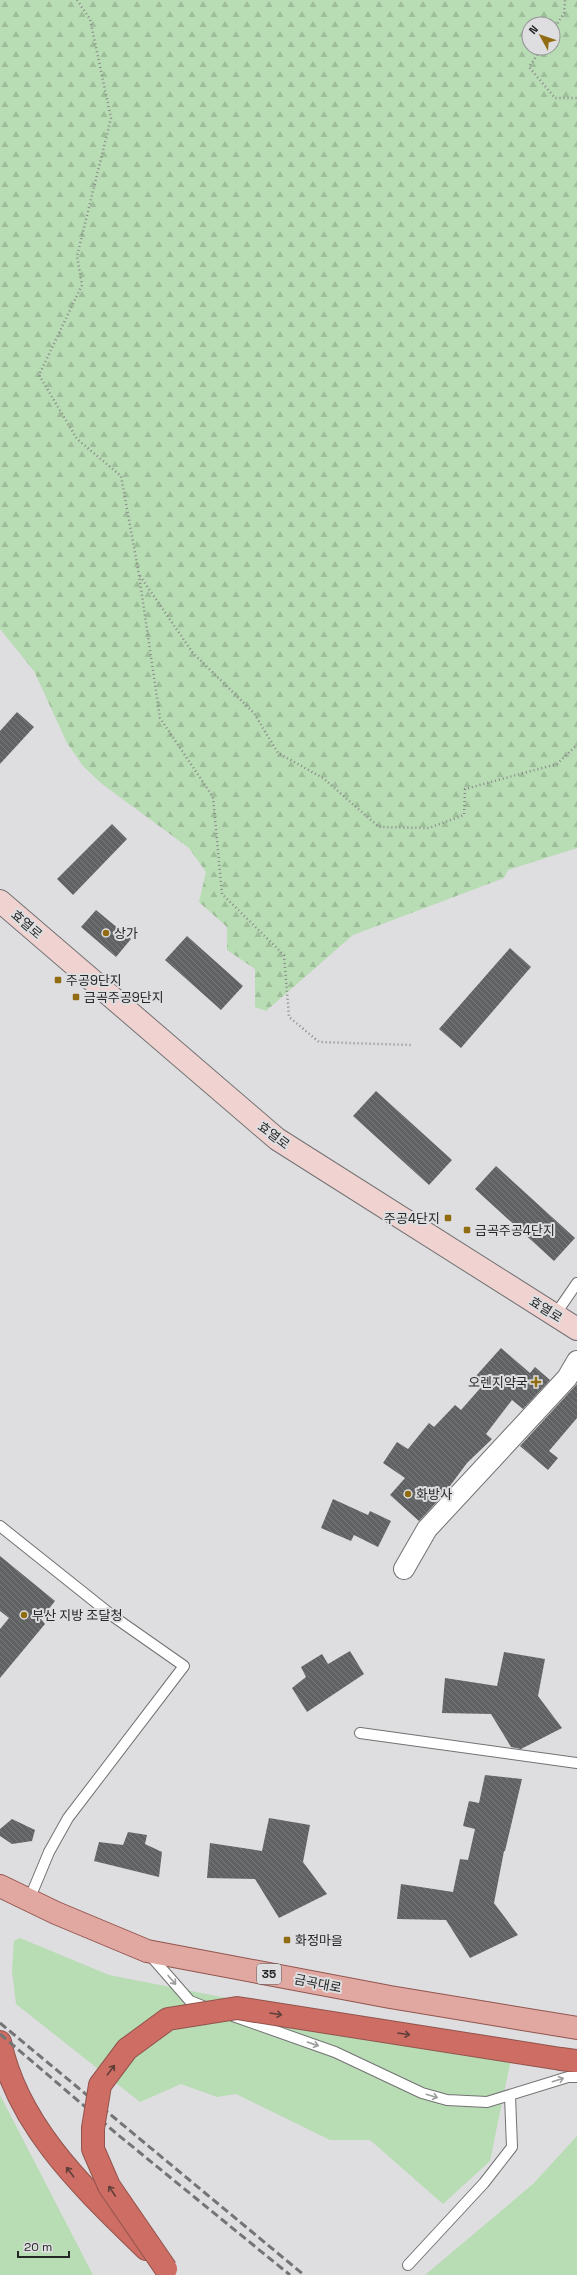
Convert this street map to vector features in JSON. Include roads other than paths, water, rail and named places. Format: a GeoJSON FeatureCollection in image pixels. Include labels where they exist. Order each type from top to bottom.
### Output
{"type":"FeatureCollection","features":[{"type":"Feature","properties":{"kind":"highway"},"geometry":{"type":"LineString","coordinates":[[169,2272],[109,2186],[93,2149],[93,2128],[100,2085],[127,2049],[168,2018],[237,2008],[569,2060]]}},
{"type":"Feature","properties":{"kind":"highway"},"geometry":{"type":"LineString","coordinates":[[0,2042],[24,2109],[28,2115],[79,2183],[169,2272]]}},
{"type":"Feature","properties":{"kind":"main road","name":"효열로"},"geometry":{"type":"LineString","coordinates":[[0,901],[277,1139],[577,1329]]}},
{"type":"Feature","properties":{"kind":"main road","name":"금곡대로"},"geometry":{"type":"LineString","coordinates":[[0,1886],[146,1951],[390,1997],[577,2028]]}},
{"type":"Feature","properties":{"kind":"street"},"geometry":{"type":"LineString","coordinates":[[404,1569],[427,1529],[567,1378],[577,1361]]}},
{"type":"Feature","properties":{"kind":"lane"},"geometry":{"type":"LineString","coordinates":[[555,1315],[577,1283]]}},
{"type":"Feature","properties":{"kind":"lane"},"geometry":{"type":"LineString","coordinates":[[0,1526],[114,1617],[184,1666],[68,1818],[49,1852],[29,1900]]}},
{"type":"Feature","properties":{"kind":"lane"},"geometry":{"type":"LineString","coordinates":[[360,1734],[577,1763]]}},
{"type":"Feature","properties":{"kind":"lane"},"geometry":{"type":"LineString","coordinates":[[146,1951],[190,2001],[336,2052],[415,2090],[447,2100],[487,2102],[568,2077],[577,2077]]}},
{"type":"Feature","properties":{"kind":"lane"},"geometry":{"type":"LineString","coordinates":[[408,2266],[484,2183],[512,2147],[510,2096]]}},
{"type":"Feature","properties":{"kind":"railway"},"geometry":{"type":"LineString","coordinates":[[0,2023],[304,2275]]}},
{"type":"Feature","properties":{"kind":"railway"},"geometry":{"type":"LineString","coordinates":[[0,2034],[117,2134],[290,2275]]}},
{"type":"Feature","properties":{"kind":"place","name":"상가"},"geometry":{"type":"Point","coordinates":[106,933]}},
{"type":"Feature","properties":{"kind":"place","name":"주공9단지"},"geometry":{"type":"Point","coordinates":[58,980]}},
{"type":"Feature","properties":{"kind":"place","name":"금곡주공9단지"},"geometry":{"type":"Point","coordinates":[76,997]}},
{"type":"Feature","properties":{"kind":"place","name":"주공4단지"},"geometry":{"type":"Point","coordinates":[448,1218]}},
{"type":"Feature","properties":{"kind":"place","name":"금곡주공4단지"},"geometry":{"type":"Point","coordinates":[467,1230]}},
{"type":"Feature","properties":{"kind":"place","name":"오렌지약국"},"geometry":{"type":"Point","coordinates":[536,1382]}},
{"type":"Feature","properties":{"kind":"place","name":"화방사"},"geometry":{"type":"Point","coordinates":[408,1494]}},
{"type":"Feature","properties":{"kind":"place","name":"부산 지방 조달청"},"geometry":{"type":"Point","coordinates":[24,1615]}},
{"type":"Feature","properties":{"kind":"place","name":"화정마을"},"geometry":{"type":"Point","coordinates":[287,1940]}}]}
